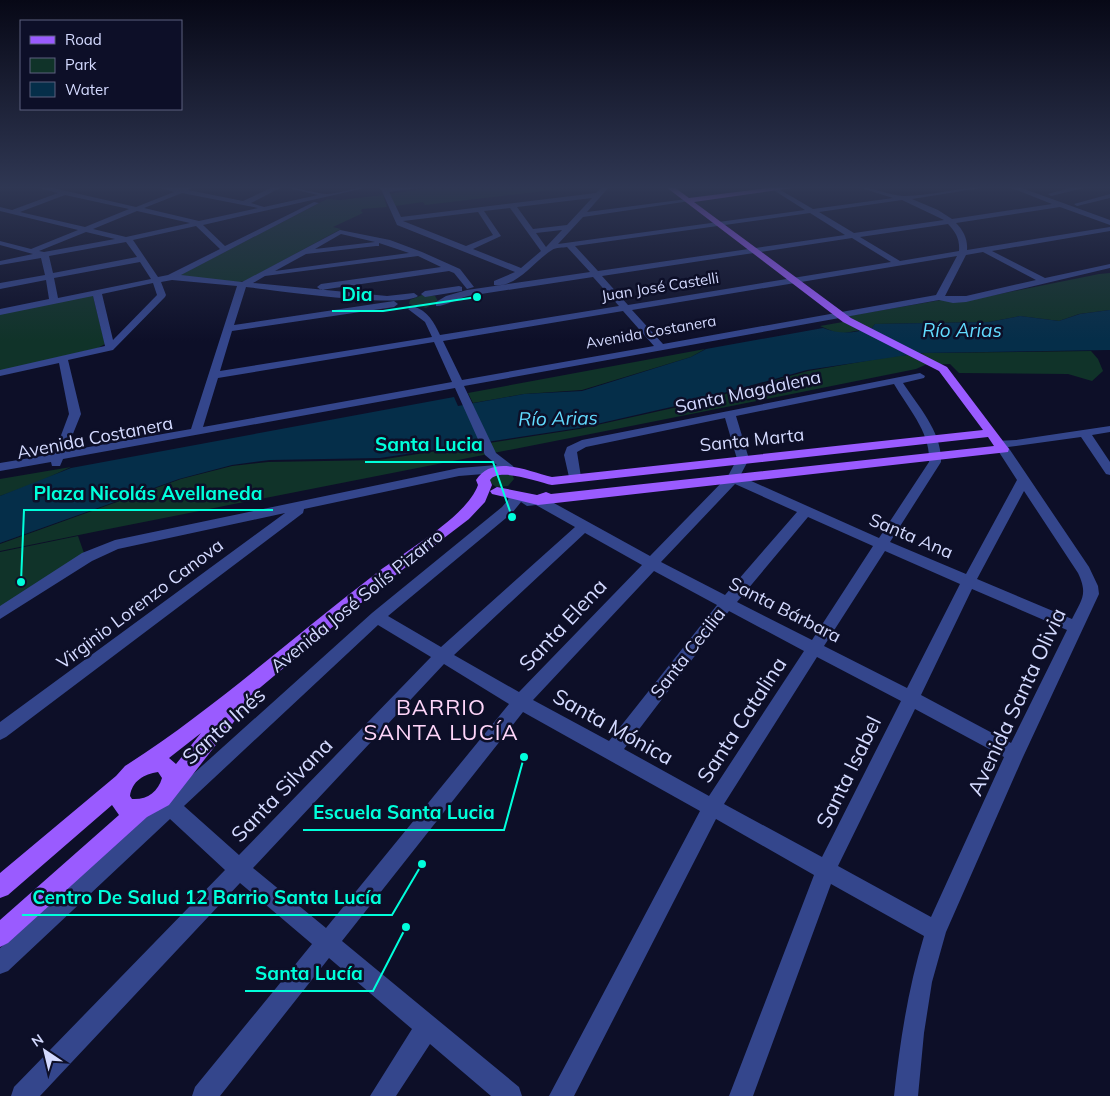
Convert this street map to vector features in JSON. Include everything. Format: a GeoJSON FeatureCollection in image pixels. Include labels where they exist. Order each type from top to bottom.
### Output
{"type":"FeatureCollection","features":[{"type":"Feature","properties":{"kind":"main road","name":"Avenida Santa Olivia"},"geometry":{"type":"LineString","coordinates":[[736,238],[845,318],[935,364],[954,381],[999,442]]}},
{"type":"Feature","properties":{"kind":"main road","name":"Santa Marta"},"geometry":{"type":"LineString","coordinates":[[501,484],[533,478],[569,478],[743,459],[935,448],[999,442]]}},
{"type":"Feature","properties":{"kind":"main road","name":"Santa Marta"},"geometry":{"type":"LineString","coordinates":[[501,484],[538,500],[565,499],[733,478],[935,448],[999,442]]}},
{"type":"Feature","properties":{"kind":"main road"},"geometry":{"type":"LineString","coordinates":[[533,478],[544,484],[550,492],[546,497],[538,500]]}},
{"type":"Feature","properties":{"kind":"main road"},"geometry":{"type":"LineString","coordinates":[[565,499],[557,493],[556,489],[569,478]]}},
{"type":"Feature","properties":{"kind":"main road","name":"Avenida José Solís Pizarro"},"geometry":{"type":"LineString","coordinates":[[464,516],[480,499],[501,484]]}},
{"type":"Feature","properties":{"kind":"main road","name":"Avenida José Solís Pizarro"},"geometry":{"type":"LineString","coordinates":[[0,887],[123,783],[128,776],[251,686],[379,579],[464,516],[501,484]]}},
{"type":"Feature","properties":{"kind":"main road","name":"Avenida José Solís Pizarro"},"geometry":{"type":"LineString","coordinates":[[0,935],[159,800],[251,686]]}},
{"type":"Feature","properties":{"kind":"main road"},"geometry":{"type":"LineString","coordinates":[[123,783],[119,790],[121,804],[126,808],[159,800],[172,777],[166,766],[151,764],[142,766]]}},
{"type":"Feature","properties":{"kind":"street"},"geometry":{"type":"LineString","coordinates":[[33,251],[65,238]]}},
{"type":"Feature","properties":{"kind":"street"},"geometry":{"type":"LineString","coordinates":[[0,373],[110,348],[160,298],[162,292],[156,280],[127,239],[124,238]]}},
{"type":"Feature","properties":{"kind":"street"},"geometry":{"type":"LineString","coordinates":[[0,263],[131,238]]}},
{"type":"Feature","properties":{"kind":"street"},"geometry":{"type":"LineString","coordinates":[[214,238],[225,250]]}},
{"type":"Feature","properties":{"kind":"street"},"geometry":{"type":"LineString","coordinates":[[0,312],[171,277],[248,238]]}},
{"type":"Feature","properties":{"kind":"street"},"geometry":{"type":"LineString","coordinates":[[196,432],[242,285],[329,238]]}},
{"type":"Feature","properties":{"kind":"street"},"geometry":{"type":"LineString","coordinates":[[369,238],[387,242],[451,268],[461,273],[470,287]]}},
{"type":"Feature","properties":{"kind":"street"},"geometry":{"type":"LineString","coordinates":[[439,238],[521,271]]}},
{"type":"Feature","properties":{"kind":"street"},"geometry":{"type":"LineString","coordinates":[[467,249],[493,238]]}},
{"type":"Feature","properties":{"kind":"street"},"geometry":{"type":"LineString","coordinates":[[537,238],[548,249]]}},
{"type":"Feature","properties":{"kind":"street"},"geometry":{"type":"LineString","coordinates":[[171,277],[387,299],[500,282],[521,271],[558,238]]}},
{"type":"Feature","properties":{"kind":"street"},"geometry":{"type":"LineString","coordinates":[[548,249],[618,238]]}},
{"type":"Feature","properties":{"kind":"street"},"geometry":{"type":"LineString","coordinates":[[229,329],[407,307],[422,310],[437,305],[449,298],[467,293],[838,238]]}},
{"type":"Feature","properties":{"kind":"street"},"geometry":{"type":"LineString","coordinates":[[857,238],[898,263]]}},
{"type":"Feature","properties":{"kind":"street"},"geometry":{"type":"LineString","coordinates":[[940,297],[963,253],[962,238]]}},
{"type":"Feature","properties":{"kind":"street","name":"Juan José Castelli"},"geometry":{"type":"LineString","coordinates":[[215,375],[1052,238]]}},
{"type":"Feature","properties":{"kind":"street"},"geometry":{"type":"LineString","coordinates":[[300,254],[387,242]]}},
{"type":"Feature","properties":{"kind":"street"},"geometry":{"type":"LineString","coordinates":[[0,243],[45,255]]}},
{"type":"Feature","properties":{"kind":"street"},"geometry":{"type":"LineString","coordinates":[[570,245],[660,347]]}},
{"type":"Feature","properties":{"kind":"street"},"geometry":{"type":"LineString","coordinates":[[983,249],[1044,281]]}},
{"type":"Feature","properties":{"kind":"street"},"geometry":{"type":"LineString","coordinates":[[258,276],[419,254]]}},
{"type":"Feature","properties":{"kind":"street"},"geometry":{"type":"LineString","coordinates":[[45,255],[54,301]]}},
{"type":"Feature","properties":{"kind":"street"},"geometry":{"type":"LineString","coordinates":[[0,286],[141,259]]}},
{"type":"Feature","properties":{"kind":"street","name":"Avenida Costanera"},"geometry":{"type":"LineString","coordinates":[[0,467],[57,461],[158,446],[196,432],[461,389],[660,347],[845,318],[940,297],[953,300],[966,299],[1110,266]]}},
{"type":"Feature","properties":{"kind":"street"},"geometry":{"type":"LineString","coordinates":[[304,290],[451,268]]}},
{"type":"Feature","properties":{"kind":"street"},"geometry":{"type":"LineString","coordinates":[[96,292],[110,348]]}},
{"type":"Feature","properties":{"kind":"street"},"geometry":{"type":"LineString","coordinates":[[425,294],[438,297],[437,305],[429,321]]}},
{"type":"Feature","properties":{"kind":"street"},"geometry":{"type":"LineString","coordinates":[[407,307],[407,300],[414,296]]}},
{"type":"Feature","properties":{"kind":"street"},"geometry":{"type":"LineString","coordinates":[[387,299],[424,315],[429,321],[489,452],[501,484]]}},
{"type":"Feature","properties":{"kind":"street"},"geometry":{"type":"LineString","coordinates":[[57,461],[75,414],[63,359]]}},
{"type":"Feature","properties":{"kind":"street","name":"Santa Magdalena"},"geometry":{"type":"LineString","coordinates":[[569,478],[571,450],[582,444],[920,376]]}},
{"type":"Feature","properties":{"kind":"street"},"geometry":{"type":"LineString","coordinates":[[896,380],[935,448]]}},
{"type":"Feature","properties":{"kind":"street"},"geometry":{"type":"LineString","coordinates":[[730,415],[743,459]]}},
{"type":"Feature","properties":{"kind":"street","name":"Santa Marta"},"geometry":{"type":"LineString","coordinates":[[999,442],[1016,444],[1110,429]]}},
{"type":"Feature","properties":{"kind":"street"},"geometry":{"type":"LineString","coordinates":[[1085,434],[1110,471]]}},
{"type":"Feature","properties":{"kind":"street","name":"Avenida Santa Olivia"},"geometry":{"type":"LineString","coordinates":[[906,1096],[912,1033],[921,982],[936,931],[1015,754],[1090,602],[1091,586],[1084,571],[999,442]]}},
{"type":"Feature","properties":{"kind":"street","name":"Santa Catalina"},"geometry":{"type":"LineString","coordinates":[[561,1096],[712,807],[935,462],[935,448]]}},
{"type":"Feature","properties":{"kind":"street","name":"Avenida José Solís Pizarro"},"geometry":{"type":"LineString","coordinates":[[489,452],[490,464],[501,484]]}},
{"type":"Feature","properties":{"kind":"street","name":"Santa Elena"},"geometry":{"type":"LineString","coordinates":[[204,1096],[521,702],[733,478],[743,459]]}},
{"type":"Feature","properties":{"kind":"street","name":"Avenida Costanera"},"geometry":{"type":"LineString","coordinates":[[0,475],[57,461]]}},
{"type":"Feature","properties":{"kind":"street"},"geometry":{"type":"LineString","coordinates":[[0,613],[87,557],[115,546],[459,472],[501,484]]}},
{"type":"Feature","properties":{"kind":"street","name":"Santa Ana"},"geometry":{"type":"LineString","coordinates":[[733,478],[881,544],[1076,627]]}},
{"type":"Feature","properties":{"kind":"street","name":"Santa Isabel"},"geometry":{"type":"LineString","coordinates":[[741,1096],[826,870],[969,581],[1023,481]]}},
{"type":"Feature","properties":{"kind":"street","name":"Santa Inés"},"geometry":{"type":"LineString","coordinates":[[0,963],[159,800],[377,617],[501,484]]}},
{"type":"Feature","properties":{"kind":"street","name":"Santa Bárbara"},"geometry":{"type":"LineString","coordinates":[[538,500],[583,527],[727,604],[911,697],[1015,754]]}},
{"type":"Feature","properties":{"kind":"street","name":"Virginio Lorenzo Canova"},"geometry":{"type":"LineString","coordinates":[[0,732],[303,506]]}},
{"type":"Feature","properties":{"kind":"street","name":"Santa Cecilia"},"geometry":{"type":"LineString","coordinates":[[611,752],[727,604],[806,510]]}},
{"type":"Feature","properties":{"kind":"street","name":"Santa Silvana"},"geometry":{"type":"LineString","coordinates":[[23,1096],[238,868],[442,656],[583,527]]}},
{"type":"Feature","properties":{"kind":"street","name":"Santa Mónica"},"geometry":{"type":"LineString","coordinates":[[377,617],[521,702],[936,931]]}},
{"type":"Feature","properties":{"kind":"street"},"geometry":{"type":"LineString","coordinates":[[159,800],[510,1096]]}},
{"type":"Feature","properties":{"kind":"street"},"geometry":{"type":"LineString","coordinates":[[382,1096],[427,1027]]}},
{"type":"Feature","properties":{"kind":"green space"},"geometry":{"type":"Polygon","coordinates":[[[251,238],[324,238],[245,281],[181,277],[180,275],[251,238]]]}},
{"type":"Feature","properties":{"kind":"green space"},"geometry":{"type":"Polygon","coordinates":[[[1110,273],[1110,310],[1079,314],[1059,321],[1020,316],[989,322],[875,324],[872,328],[839,334],[820,326],[854,320],[848,316],[941,300],[960,302],[1110,273]]]}},
{"type":"Feature","properties":{"kind":"green space"},"geometry":{"type":"Polygon","coordinates":[[[422,295],[435,296],[438,301],[426,308],[409,304],[410,300],[422,295]]]}},
{"type":"Feature","properties":{"kind":"green space"},"geometry":{"type":"Polygon","coordinates":[[[93,296],[105,344],[98,348],[0,371],[0,314],[93,296]]]}},
{"type":"Feature","properties":{"kind":"green space"},"geometry":{"type":"Polygon","coordinates":[[[705,349],[691,357],[582,390],[524,394],[473,403],[468,393],[705,349]]]}},
{"type":"Feature","properties":{"kind":"green space"},"geometry":{"type":"Polygon","coordinates":[[[1091,351],[1098,359],[1103,371],[1092,381],[1068,374],[959,373],[950,364],[925,365],[916,369],[802,392],[0,551],[0,544],[181,479],[232,466],[268,462],[379,460],[579,429],[682,406],[808,371],[889,357],[925,353],[1091,351]]]}},
{"type":"Feature","properties":{"kind":"green space"},"geometry":{"type":"Polygon","coordinates":[[[71,467],[36,483],[0,496],[0,479],[71,467]]]}},
{"type":"Feature","properties":{"kind":"green space"},"geometry":{"type":"Polygon","coordinates":[[[493,473],[512,474],[514,479],[508,486],[496,487],[488,481],[493,473]]]}},
{"type":"Feature","properties":{"kind":"green space"},"geometry":{"type":"Polygon","coordinates":[[[78,536],[85,556],[0,609],[0,552],[78,536]]]}},
{"type":"Feature","properties":{"kind":"water","name":"Río Arias"},"geometry":{"type":"Polygon","coordinates":[[[1110,310],[1110,350],[921,353],[807,370],[680,405],[579,428],[380,458],[270,460],[232,465],[179,479],[0,543],[0,496],[71,468],[454,397],[458,406],[524,394],[582,391],[691,357],[706,349],[823,328],[836,332],[848,332],[872,328],[875,324],[989,322],[1020,316],[1059,321],[1080,314],[1110,310]]]}},
{"type":"Feature","properties":{"kind":"place","name":"Dia"},"geometry":{"type":"Point","coordinates":[477,297]}},
{"type":"Feature","properties":{"kind":"place","name":"Santa Lucia"},"geometry":{"type":"Point","coordinates":[512,517]}},
{"type":"Feature","properties":{"kind":"place","name":"Plaza Nicolás Avellaneda"},"geometry":{"type":"Point","coordinates":[21,582]}},
{"type":"Feature","properties":{"kind":"place","name":"Escuela Santa Lucia"},"geometry":{"type":"Point","coordinates":[524,757]}},
{"type":"Feature","properties":{"kind":"place","name":"Centro De Salud 12 Barrio Santa Lucía"},"geometry":{"type":"Point","coordinates":[422,864]}},
{"type":"Feature","properties":{"kind":"place","name":"Santa Lucía"},"geometry":{"type":"Point","coordinates":[406,927]}},
{"type":"Feature","properties":{"kind":"district","name":"BARRIO SANTA LUCÍA"},"geometry":{"type":"Point","coordinates":[441,720]}}]}
